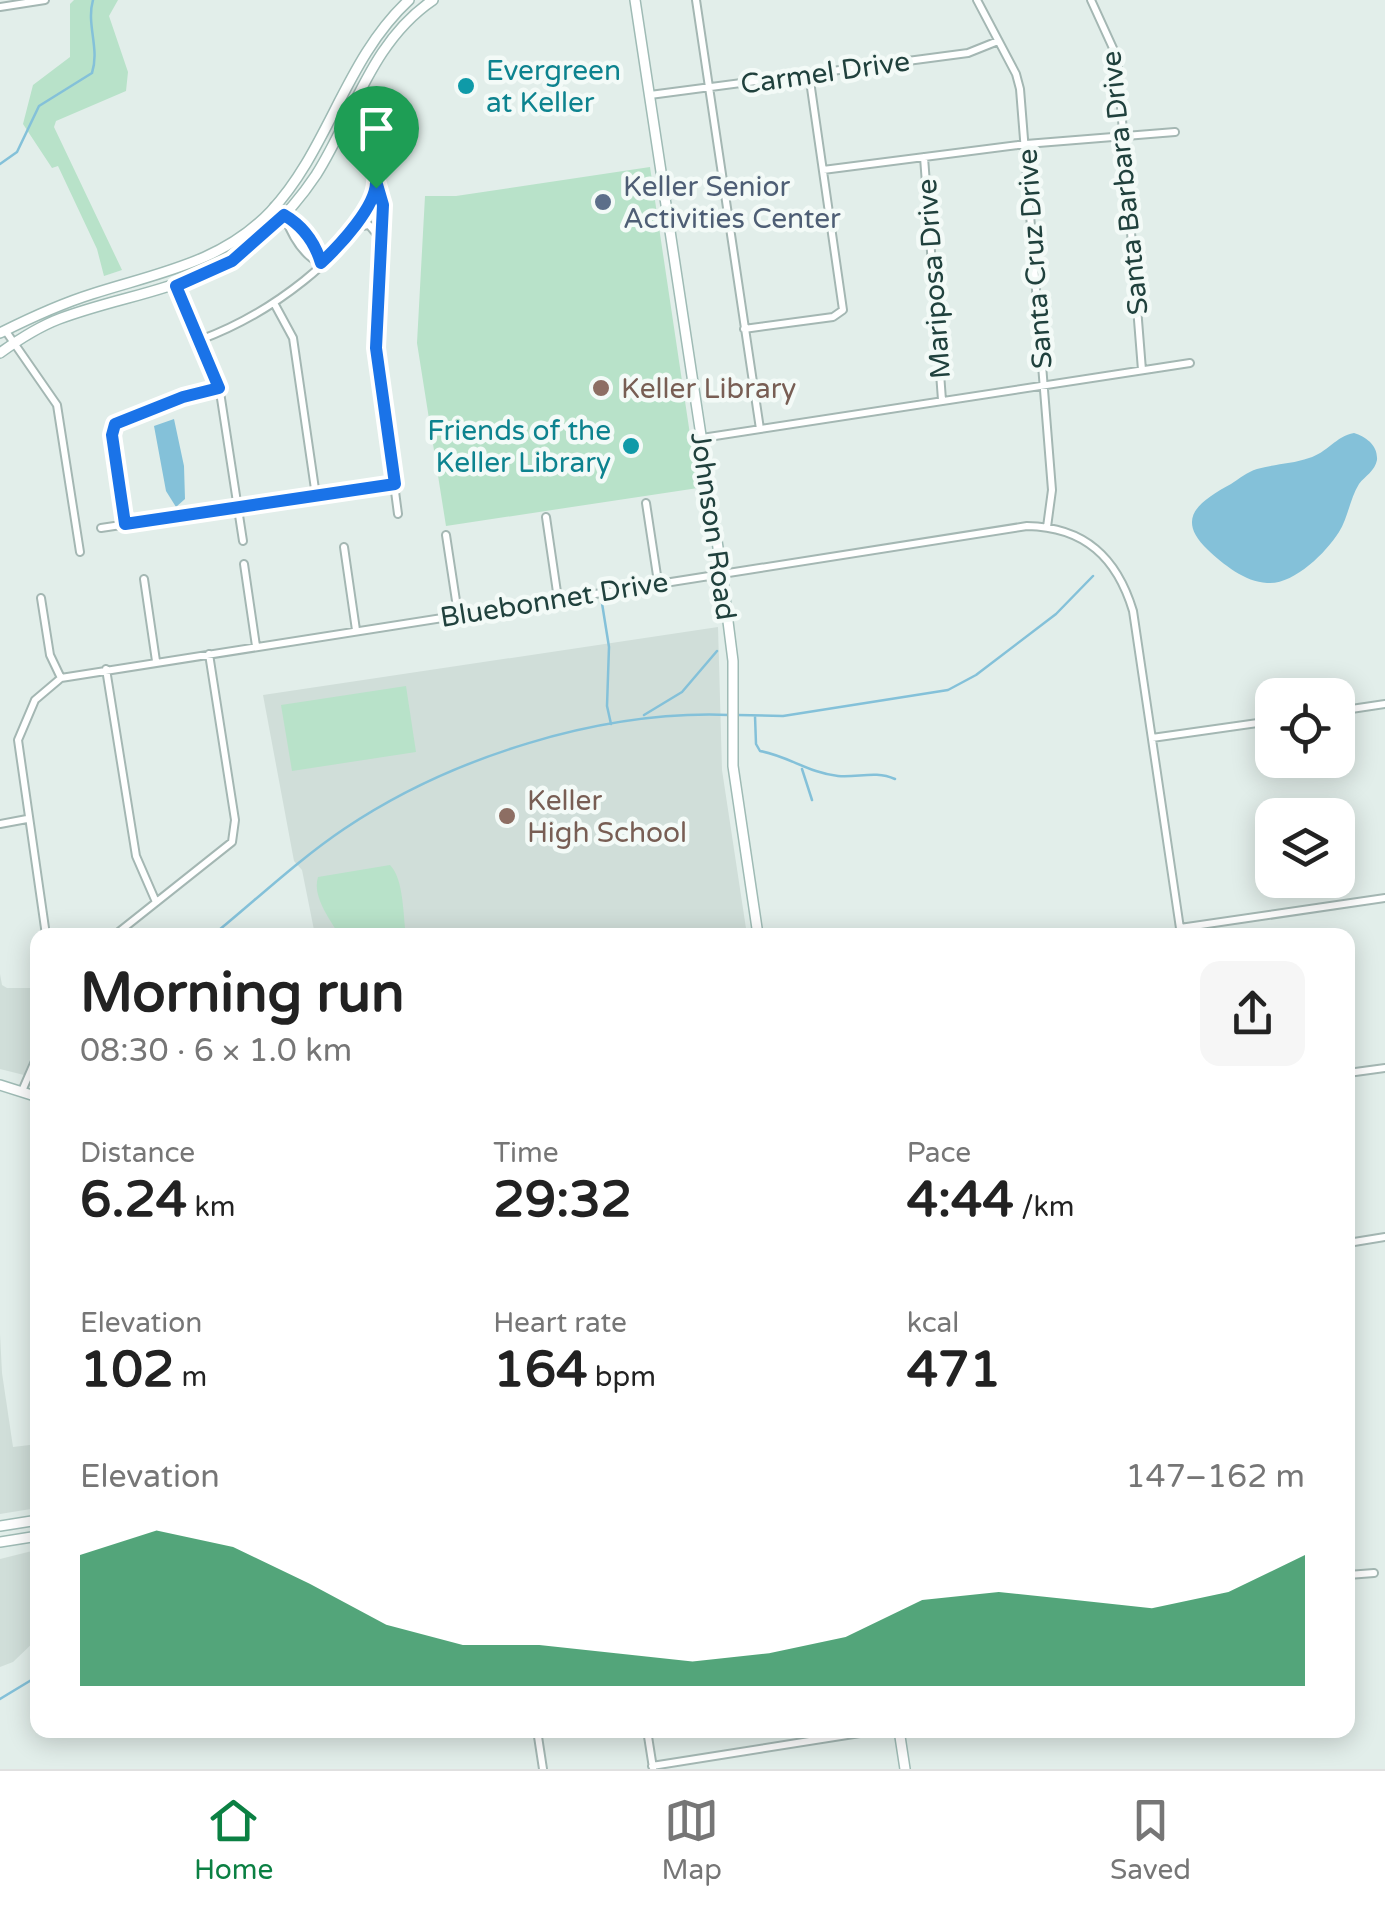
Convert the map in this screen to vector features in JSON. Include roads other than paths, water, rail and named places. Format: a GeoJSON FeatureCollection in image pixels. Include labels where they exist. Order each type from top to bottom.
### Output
{"type":"FeatureCollection","features":[{"type":"Feature","properties":{"kind":"main road"},"geometry":{"type":"LineString","coordinates":[[2,332],[56,306],[185,268],[224,249],[274,206],[303,169],[374,39],[409,0]]}},
{"type":"Feature","properties":{"kind":"main road"},"geometry":{"type":"LineString","coordinates":[[0,353],[60,319],[176,286],[232,261],[284,215],[318,173],[380,54],[410,17],[432,0]]}},
{"type":"Feature","properties":{"kind":"main road","name":"Johnson Road"},"geometry":{"type":"LineString","coordinates":[[636,0],[722,574],[735,698],[733,766],[757,928]]}},
{"type":"Feature","properties":{"kind":"main road"},"geometry":{"type":"LineString","coordinates":[[0,1085],[30,1095]]}},
{"type":"Feature","properties":{"kind":"main road"},"geometry":{"type":"LineString","coordinates":[[0,1526],[30,1521]]}},
{"type":"Feature","properties":{"kind":"main road"},"geometry":{"type":"LineString","coordinates":[[16,1524],[18,1539]]}},
{"type":"Feature","properties":{"kind":"main road"},"geometry":{"type":"LineString","coordinates":[[0,1542],[30,1537]]}},
{"type":"Feature","properties":{"kind":"main road"},"geometry":{"type":"LineString","coordinates":[[900,1738],[905,1769]]}},
{"type":"Feature","properties":{"kind":"street"},"geometry":{"type":"LineString","coordinates":[[0,7],[45,0]]}},
{"type":"Feature","properties":{"kind":"street"},"geometry":{"type":"LineString","coordinates":[[696,0],[760,430]]}},
{"type":"Feature","properties":{"kind":"street","name":"Santa Cruz Drive"},"geometry":{"type":"LineString","coordinates":[[978,0],[1020,90],[1052,490],[1046,527]]}},
{"type":"Feature","properties":{"kind":"street","name":"Santa Barbara Drive"},"geometry":{"type":"LineString","coordinates":[[1090,0],[1116,57],[1142,370]]}},
{"type":"Feature","properties":{"kind":"street","name":"Carmel Drive"},"geometry":{"type":"LineString","coordinates":[[650,95],[968,52],[998,41]]}},
{"type":"Feature","properties":{"kind":"street"},"geometry":{"type":"LineString","coordinates":[[744,329],[833,316],[843,310],[809,74]]}},
{"type":"Feature","properties":{"kind":"street"},"geometry":{"type":"LineString","coordinates":[[824,170],[1026,144],[1174,132]]}},
{"type":"Feature","properties":{"kind":"street"},"geometry":{"type":"LineString","coordinates":[[358,140],[383,205],[376,348],[398,514]]}},
{"type":"Feature","properties":{"kind":"street","name":"Mariposa Drive"},"geometry":{"type":"LineString","coordinates":[[924,157],[942,400]]}},
{"type":"Feature","properties":{"kind":"street"},"geometry":{"type":"LineString","coordinates":[[350,232],[374,194],[376,181]]}},
{"type":"Feature","properties":{"kind":"street"},"geometry":{"type":"LineString","coordinates":[[274,206],[298,223],[317,250],[321,263]]}},
{"type":"Feature","properties":{"kind":"street"},"geometry":{"type":"LineString","coordinates":[[200,340],[236,326],[274,304],[358,225],[369,225],[378,232],[380,242]]}},
{"type":"Feature","properties":{"kind":"street"},"geometry":{"type":"LineString","coordinates":[[176,286],[219,388],[244,541]]}},
{"type":"Feature","properties":{"kind":"street"},"geometry":{"type":"LineString","coordinates":[[274,304],[287,324],[294,346],[316,496]]}},
{"type":"Feature","properties":{"kind":"street"},"geometry":{"type":"LineString","coordinates":[[2,332],[57,405],[80,552]]}},
{"type":"Feature","properties":{"kind":"street"},"geometry":{"type":"LineString","coordinates":[[701,438],[1190,362]]}},
{"type":"Feature","properties":{"kind":"street"},"geometry":{"type":"LineString","coordinates":[[125,524],[114,426],[121,419],[143,415],[176,399],[219,388]]}},
{"type":"Feature","properties":{"kind":"street"},"geometry":{"type":"LineString","coordinates":[[100,528],[395,484]]}},
{"type":"Feature","properties":{"kind":"street"},"geometry":{"type":"LineString","coordinates":[[646,504],[658,582]]}},
{"type":"Feature","properties":{"kind":"street"},"geometry":{"type":"LineString","coordinates":[[546,517],[558,599]]}},
{"type":"Feature","properties":{"kind":"street","name":"Bluebonnet Drive"},"geometry":{"type":"LineString","coordinates":[[61,678],[1027,526],[1064,530],[1108,559],[1125,584],[1133,611],[1179,928]]}},
{"type":"Feature","properties":{"kind":"street"},"geometry":{"type":"LineString","coordinates":[[446,535],[458,614]]}},
{"type":"Feature","properties":{"kind":"street"},"geometry":{"type":"LineString","coordinates":[[344,548],[356,630]]}},
{"type":"Feature","properties":{"kind":"street"},"geometry":{"type":"LineString","coordinates":[[244,564],[256,646]]}},
{"type":"Feature","properties":{"kind":"street"},"geometry":{"type":"LineString","coordinates":[[144,579],[156,661]]}},
{"type":"Feature","properties":{"kind":"street"},"geometry":{"type":"LineString","coordinates":[[41,598],[50,655],[61,678],[35,700],[18,740],[45,928]]}},
{"type":"Feature","properties":{"kind":"street"},"geometry":{"type":"LineString","coordinates":[[124,928],[232,842],[234,836],[235,820],[209,654]]}},
{"type":"Feature","properties":{"kind":"street"},"geometry":{"type":"LineString","coordinates":[[106,668],[136,856],[156,902]]}},
{"type":"Feature","properties":{"kind":"street"},"geometry":{"type":"LineString","coordinates":[[1355,708],[1385,704]]}},
{"type":"Feature","properties":{"kind":"street"},"geometry":{"type":"LineString","coordinates":[[1152,738],[1255,723]]}},
{"type":"Feature","properties":{"kind":"street"},"geometry":{"type":"LineString","coordinates":[[0,824],[27,819]]}},
{"type":"Feature","properties":{"kind":"street"},"geometry":{"type":"LineString","coordinates":[[1204,928],[1385,898]]}},
{"type":"Feature","properties":{"kind":"street"},"geometry":{"type":"LineString","coordinates":[[1355,1072],[1385,1068]]}},
{"type":"Feature","properties":{"kind":"street"},"geometry":{"type":"LineString","coordinates":[[22,1092],[30,1073]]}},
{"type":"Feature","properties":{"kind":"street"},"geometry":{"type":"LineString","coordinates":[[1355,1242],[1385,1237]]}},
{"type":"Feature","properties":{"kind":"street"},"geometry":{"type":"LineString","coordinates":[[1355,1575],[1374,1573]]}},
{"type":"Feature","properties":{"kind":"street"},"geometry":{"type":"LineString","coordinates":[[538,1738],[542,1769]]}},
{"type":"Feature","properties":{"kind":"street"},"geometry":{"type":"LineString","coordinates":[[648,1738],[652,1768],[831,1738]]}},
{"type":"Feature","properties":{"kind":"water"},"geometry":{"type":"Polygon","coordinates":[[[174,419],[184,466],[185,499],[176,507],[166,491],[154,426],[174,419]]]}},
{"type":"Feature","properties":{"kind":"water"},"geometry":{"type":"Polygon","coordinates":[[[1354,433],[1373,446],[1376,464],[1359,484],[1333,541],[1298,574],[1277,582],[1251,579],[1220,561],[1198,539],[1192,520],[1195,511],[1210,497],[1253,470],[1309,458],[1354,433]]]}},
{"type":"Feature","properties":{"kind":"waterway"},"geometry":{"type":"LineString","coordinates":[[0,164],[17,152],[39,106],[92,73],[93,0]]}},
{"type":"Feature","properties":{"kind":"waterway"},"geometry":{"type":"LineString","coordinates":[[737,715],[783,716],[948,690],[976,675],[1056,614],[1093,576]]}},
{"type":"Feature","properties":{"kind":"waterway"},"geometry":{"type":"LineString","coordinates":[[601,597],[609,647],[607,706],[611,724]]}},
{"type":"Feature","properties":{"kind":"waterway"},"geometry":{"type":"LineString","coordinates":[[644,715],[682,692],[717,651]]}},
{"type":"Feature","properties":{"kind":"waterway"},"geometry":{"type":"LineString","coordinates":[[221,928],[327,841],[431,780],[529,743],[579,730],[630,721],[729,715]]}},
{"type":"Feature","properties":{"kind":"waterway"},"geometry":{"type":"LineString","coordinates":[[755,716],[760,751],[827,774],[895,779]]}},
{"type":"Feature","properties":{"kind":"waterway"},"geometry":{"type":"LineString","coordinates":[[802,769],[812,800]]}},
{"type":"Feature","properties":{"kind":"waterway"},"geometry":{"type":"LineString","coordinates":[[0,1699],[30,1681]]}},
{"type":"Feature","properties":{"kind":"place","name":"Evergreen at Keller"},"geometry":{"type":"Point","coordinates":[466,86]}},
{"type":"Feature","properties":{"kind":"place","name":"Keller Senior Activities Center"},"geometry":{"type":"Point","coordinates":[603,202]}},
{"type":"Feature","properties":{"kind":"place","name":"Keller Library"},"geometry":{"type":"Point","coordinates":[601,388]}},
{"type":"Feature","properties":{"kind":"place","name":"Friends of the Keller Library"},"geometry":{"type":"Point","coordinates":[631,446]}},
{"type":"Feature","properties":{"kind":"place","name":"Keller High School"},"geometry":{"type":"Point","coordinates":[507,816]}}]}
